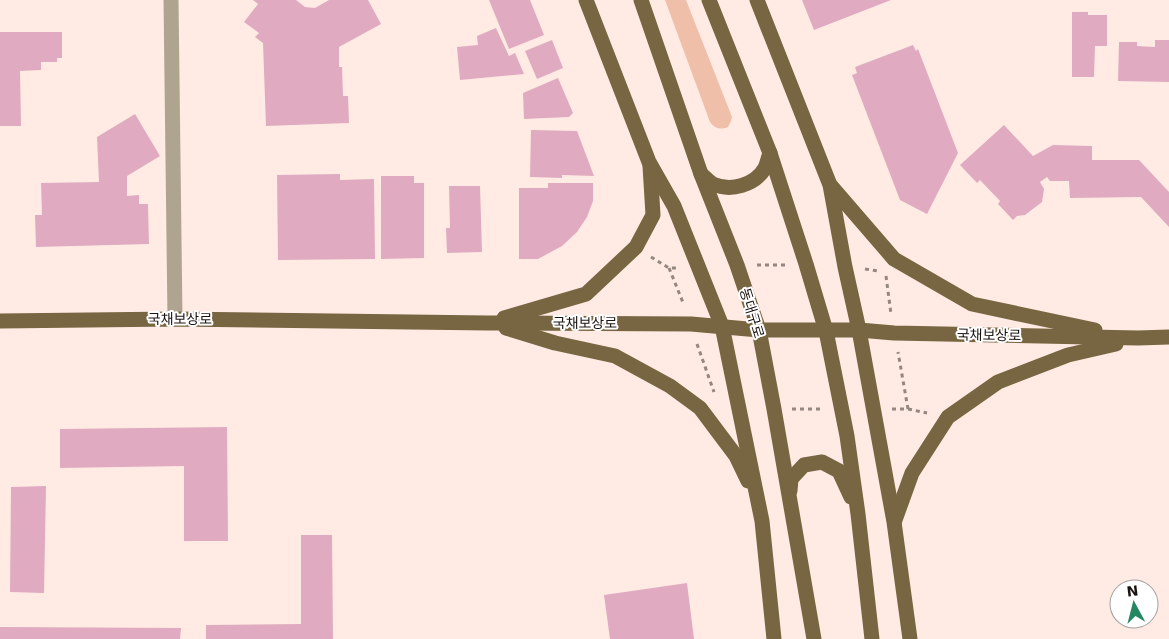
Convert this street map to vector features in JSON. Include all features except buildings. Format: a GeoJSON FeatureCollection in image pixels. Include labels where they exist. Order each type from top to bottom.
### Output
{"type":"FeatureCollection","features":[{"type":"Feature","properties":{"kind":"main road"},"geometry":{"type":"LineString","coordinates":[[586,0],[649,162],[674,206],[722,326],[762,521],[774,639]]}},
{"type":"Feature","properties":{"kind":"main road","name":"동대구로"},"geometry":{"type":"LineString","coordinates":[[641,0],[701,174],[737,266],[759,330],[814,639]]}},
{"type":"Feature","properties":{"kind":"main road"},"geometry":{"type":"LineString","coordinates":[[709,0],[770,153],[826,331],[847,436],[872,639]]}},
{"type":"Feature","properties":{"kind":"main road"},"geometry":{"type":"LineString","coordinates":[[756,0],[830,185],[844,267],[859,330],[894,522],[910,639]]}},
{"type":"Feature","properties":{"kind":"main road"},"geometry":{"type":"LineString","coordinates":[[701,174],[713,184],[728,188],[742,186],[756,179],[765,167],[770,153]]}},
{"type":"Feature","properties":{"kind":"main road"},"geometry":{"type":"LineString","coordinates":[[488,323],[586,294],[636,247],[652,215],[649,162]]}},
{"type":"Feature","properties":{"kind":"main road"},"geometry":{"type":"LineString","coordinates":[[830,185],[894,259],[972,304],[1060,324],[1138,338]]}},
{"type":"Feature","properties":{"kind":"main road","name":"국채보상로"},"geometry":{"type":"LineString","coordinates":[[0,321],[175,319],[691,324],[759,330],[859,330],[894,333],[1169,337]]}},
{"type":"Feature","properties":{"kind":"main road"},"geometry":{"type":"LineString","coordinates":[[488,323],[555,343],[616,356],[670,386],[700,408],[736,456],[751,487],[762,521]]}},
{"type":"Feature","properties":{"kind":"main road"},"geometry":{"type":"LineString","coordinates":[[894,522],[912,473],[948,417],[998,382],[1068,355],[1138,338]]}},
{"type":"Feature","properties":{"kind":"main road"},"geometry":{"type":"LineString","coordinates":[[789,498],[791,479],[804,465],[822,462],[839,471],[858,514]]}},
{"type":"Feature","properties":{"kind":"street"},"geometry":{"type":"LineString","coordinates":[[171,0],[175,319]]}},
{"type":"Feature","properties":{"kind":"shaded area"},"geometry":{"type":"Polygon","coordinates":[[[665,0],[686,0],[732,117],[728,127],[718,128],[710,122],[665,0]]]}}]}
